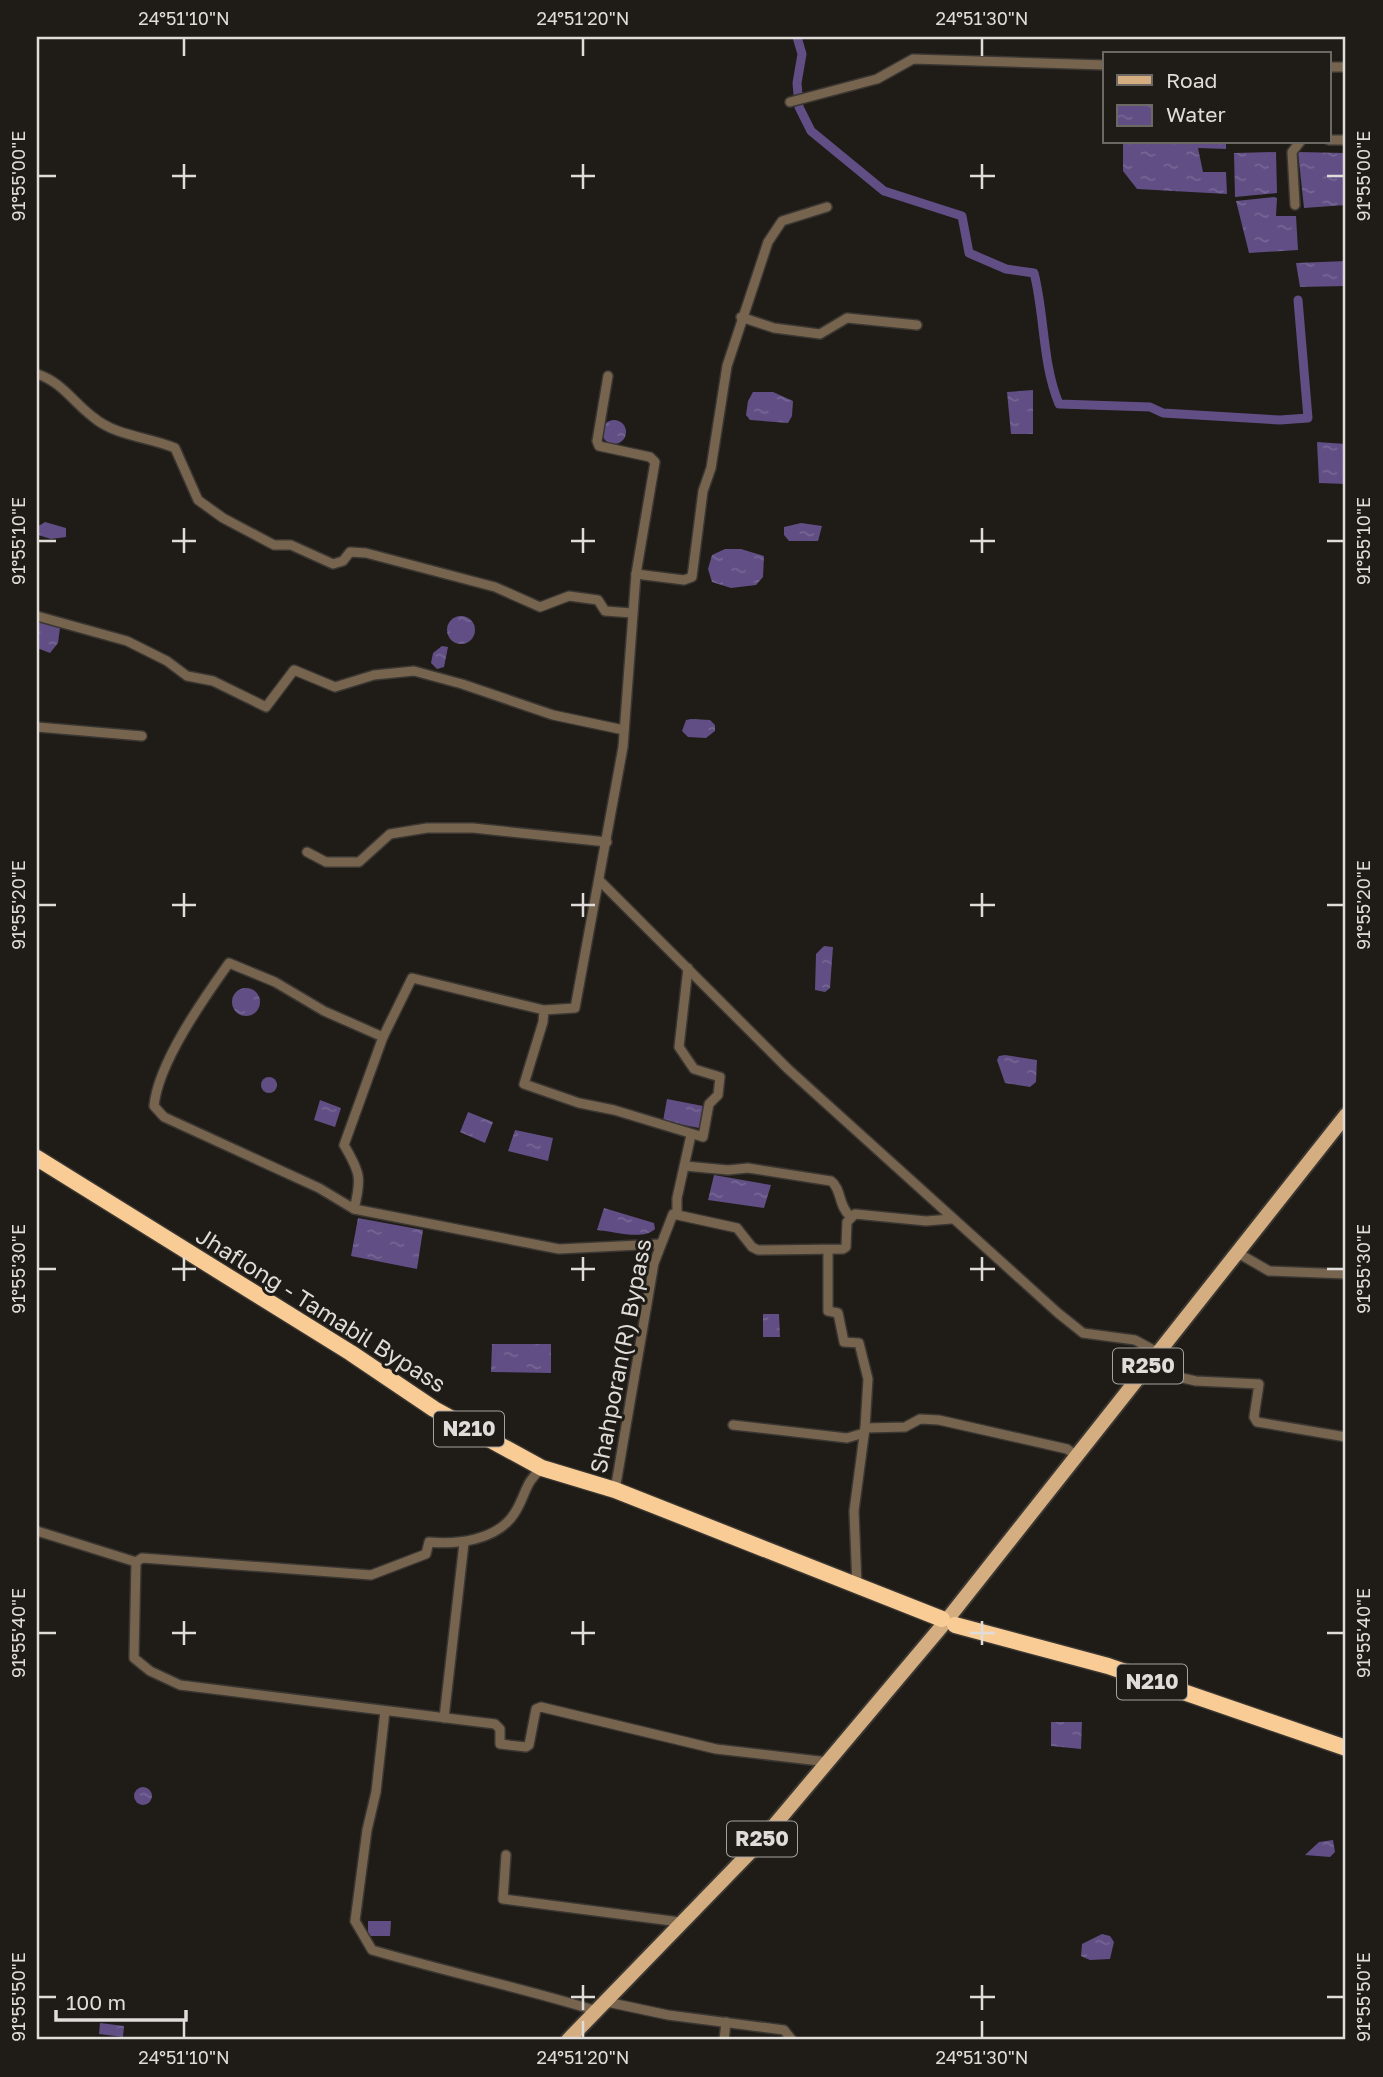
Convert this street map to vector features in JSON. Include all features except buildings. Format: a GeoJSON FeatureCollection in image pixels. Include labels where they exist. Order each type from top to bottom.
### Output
{"type":"FeatureCollection","features":[{"type":"Feature","properties":{"kind":"highway","name":"Jhaflong - Tamabil Bypass"},"geometry":{"type":"LineString","coordinates":[[37,1158],[351,1353],[434,1409],[542,1468],[615,1490],[949,1623],[1108,1666],[1346,1748]]}},
{"type":"Feature","properties":{"kind":"main road","name":"R250"},"geometry":{"type":"LineString","coordinates":[[568,2040],[765,1844],[971,1596],[1346,1115]]}},
{"type":"Feature","properties":{"kind":"main road","name":"R250"},"geometry":{"type":"LineString","coordinates":[[578,2040],[680,1922],[761,1841],[949,1623],[1077,1456],[1243,1256],[1346,1125]]}},
{"type":"Feature","properties":{"kind":"street"},"geometry":{"type":"LineString","coordinates":[[790,103],[877,79],[913,59],[1103,65]]}},
{"type":"Feature","properties":{"kind":"street"},"geometry":{"type":"LineString","coordinates":[[1295,205],[1292,152],[1298,144]]}},
{"type":"Feature","properties":{"kind":"street"},"geometry":{"type":"LineString","coordinates":[[636,574],[684,580],[693,574],[703,492],[711,468],[727,366],[768,242],[782,221],[827,208]]}},
{"type":"Feature","properties":{"kind":"street"},"geometry":{"type":"LineString","coordinates":[[741,317],[774,328],[820,334],[847,318],[918,326]]}},
{"type":"Feature","properties":{"kind":"street"},"geometry":{"type":"LineString","coordinates":[[37,374],[48,377],[75,397],[93,418],[104,424],[175,449],[198,500],[223,518],[274,545],[291,545],[333,564],[343,561],[350,552],[366,553],[495,587],[540,607],[569,596],[598,600],[605,611],[632,613]]}},
{"type":"Feature","properties":{"kind":"street"},"geometry":{"type":"LineString","coordinates":[[354,1209],[361,1183],[358,1168],[344,1144],[383,1037],[412,978],[544,1010],[575,1008],[607,842],[624,730],[636,574],[655,462],[650,457],[600,446],[597,441],[608,376]]}},
{"type":"Feature","properties":{"kind":"street"},"geometry":{"type":"LineString","coordinates":[[37,616],[127,641],[167,661],[187,676],[213,681],[266,707],[294,670],[335,687],[374,675],[414,671],[554,715],[624,730]]}},
{"type":"Feature","properties":{"kind":"street"},"geometry":{"type":"LineString","coordinates":[[37,727],[142,736]]}},
{"type":"Feature","properties":{"kind":"street"},"geometry":{"type":"LineString","coordinates":[[307,852],[326,862],[359,862],[390,835],[427,828],[473,828],[607,842]]}},
{"type":"Feature","properties":{"kind":"street"},"geometry":{"type":"LineString","coordinates":[[600,881],[788,1069],[951,1219],[1083,1333],[1135,1340],[1178,1377],[1196,1381],[1258,1384],[1254,1417],[1258,1422],[1346,1437]]}},
{"type":"Feature","properties":{"kind":"street"},"geometry":{"type":"LineString","coordinates":[[383,1037],[324,1011],[275,982],[229,963],[191,1019],[155,1091],[154,1105],[164,1117],[319,1188],[354,1209],[559,1250],[660,1244]]}},
{"type":"Feature","properties":{"kind":"street"},"geometry":{"type":"LineString","coordinates":[[544,1010],[524,1084],[579,1103],[614,1110],[703,1138],[709,1104],[718,1095],[720,1077],[694,1069],[679,1047],[688,968]]}},
{"type":"Feature","properties":{"kind":"street"},"geometry":{"type":"LineString","coordinates":[[677,1214],[691,1135]]}},
{"type":"Feature","properties":{"kind":"street"},"geometry":{"type":"LineString","coordinates":[[685,1166],[728,1170],[748,1168],[831,1181],[837,1187],[843,1210],[850,1216],[926,1221],[951,1219]]}},
{"type":"Feature","properties":{"kind":"street","name":"Shahporan(R) Bypass"},"geometry":{"type":"LineString","coordinates":[[615,1490],[660,1244],[668,1221],[677,1214],[737,1228],[752,1247],[758,1250],[828,1250]]}},
{"type":"Feature","properties":{"kind":"street"},"geometry":{"type":"LineString","coordinates":[[850,1216],[846,1247],[828,1250],[828,1311],[838,1312],[844,1342],[859,1343],[866,1368],[864,1430],[854,1511],[857,1587]]}},
{"type":"Feature","properties":{"kind":"street"},"geometry":{"type":"LineString","coordinates":[[1243,1256],[1269,1271],[1346,1274]]}},
{"type":"Feature","properties":{"kind":"street"},"geometry":{"type":"LineString","coordinates":[[733,1424],[847,1438],[864,1430],[905,1427],[920,1419],[939,1420],[1066,1449],[1077,1456]]}},
{"type":"Feature","properties":{"kind":"street"},"geometry":{"type":"LineString","coordinates":[[136,1562],[142,1558],[371,1575],[426,1554],[429,1542],[453,1545],[493,1532],[513,1516],[530,1479],[542,1468]]}},
{"type":"Feature","properties":{"kind":"street"},"geometry":{"type":"LineString","coordinates":[[37,1531],[136,1562]]}},
{"type":"Feature","properties":{"kind":"street"},"geometry":{"type":"LineString","coordinates":[[444,1718],[464,1542]]}},
{"type":"Feature","properties":{"kind":"street"},"geometry":{"type":"LineString","coordinates":[[136,1562],[134,1658],[150,1671],[185,1687],[495,1724],[500,1729],[500,1744],[526,1746],[529,1745],[537,1706],[716,1749],[791,1755],[828,1762]]}},
{"type":"Feature","properties":{"kind":"street"},"geometry":{"type":"LineString","coordinates":[[385,1711],[376,1792],[367,1830],[355,1921],[372,1950],[456,1974],[527,1990],[606,2005],[784,2030],[792,2040]]}},
{"type":"Feature","properties":{"kind":"street"},"geometry":{"type":"LineString","coordinates":[[506,1855],[503,1899],[680,1922]]}},
{"type":"Feature","properties":{"kind":"street"},"geometry":{"type":"LineString","coordinates":[[724,2040],[726,2022]]}},
{"type":"Feature","properties":{"kind":"water"},"geometry":{"type":"Polygon","coordinates":[[[1123,144],[1226,144],[1226,149],[1198,148],[1203,172],[1226,172],[1227,194],[1137,189],[1123,171],[1123,144]]]}},
{"type":"Feature","properties":{"kind":"water"},"geometry":{"type":"Polygon","coordinates":[[[1276,152],[1277,193],[1235,197],[1234,153],[1276,152]]]}},
{"type":"Feature","properties":{"kind":"water"},"geometry":{"type":"Polygon","coordinates":[[[1298,152],[1346,153],[1346,205],[1304,208],[1298,152]]]}},
{"type":"Feature","properties":{"kind":"water"},"geometry":{"type":"Polygon","coordinates":[[[1277,198],[1276,216],[1296,216],[1298,250],[1249,253],[1236,201],[1277,198]]]}},
{"type":"Feature","properties":{"kind":"water"},"geometry":{"type":"Polygon","coordinates":[[[1346,261],[1346,286],[1300,287],[1296,263],[1346,261]]]}},
{"type":"Feature","properties":{"kind":"water"},"geometry":{"type":"Polygon","coordinates":[[[1033,390],[1033,434],[1011,434],[1007,392],[1033,390]]]}},
{"type":"Feature","properties":{"kind":"water"},"geometry":{"type":"Polygon","coordinates":[[[753,392],[773,392],[793,401],[792,416],[788,423],[750,420],[746,415],[748,401],[753,392]]]}},
{"type":"Feature","properties":{"kind":"water"},"geometry":{"type":"Polygon","coordinates":[[[614,420],[622,424],[626,432],[622,440],[614,444],[606,440],[602,432],[606,424],[614,420]]]}},
{"type":"Feature","properties":{"kind":"water"},"geometry":{"type":"Polygon","coordinates":[[[1317,442],[1346,444],[1346,484],[1319,483],[1317,442]]]}},
{"type":"Feature","properties":{"kind":"water"},"geometry":{"type":"Polygon","coordinates":[[[45,522],[66,528],[66,537],[51,539],[38,535],[37,527],[45,522]]]}},
{"type":"Feature","properties":{"kind":"water"},"geometry":{"type":"Polygon","coordinates":[[[801,523],[822,526],[818,541],[789,541],[784,535],[784,527],[801,523]]]}},
{"type":"Feature","properties":{"kind":"water"},"geometry":{"type":"Polygon","coordinates":[[[725,549],[741,549],[764,556],[763,577],[756,585],[731,588],[712,582],[708,569],[712,555],[725,549]]]}},
{"type":"Feature","properties":{"kind":"water"},"geometry":{"type":"Polygon","coordinates":[[[461,616],[471,620],[475,630],[471,640],[461,644],[451,640],[447,630],[451,620],[461,616]]]}},
{"type":"Feature","properties":{"kind":"water"},"geometry":{"type":"Polygon","coordinates":[[[37,620],[60,628],[58,643],[50,653],[37,648],[37,620]]]}},
{"type":"Feature","properties":{"kind":"water"},"geometry":{"type":"Polygon","coordinates":[[[442,646],[448,647],[444,667],[437,669],[431,663],[433,653],[442,646]]]}},
{"type":"Feature","properties":{"kind":"water"},"geometry":{"type":"Polygon","coordinates":[[[686,720],[710,720],[715,725],[715,731],[706,738],[688,737],[682,731],[686,720]]]}},
{"type":"Feature","properties":{"kind":"water"},"geometry":{"type":"Polygon","coordinates":[[[824,946],[833,947],[830,988],[825,992],[815,990],[816,954],[824,946]]]}},
{"type":"Feature","properties":{"kind":"water"},"geometry":{"type":"Polygon","coordinates":[[[246,988],[256,992],[260,1002],[256,1012],[246,1016],[236,1012],[232,1002],[236,992],[246,988]]]}},
{"type":"Feature","properties":{"kind":"water"},"geometry":{"type":"Polygon","coordinates":[[[999,1056],[1037,1060],[1036,1082],[1030,1087],[1005,1083],[997,1060],[999,1056]]]}},
{"type":"Feature","properties":{"kind":"water"},"geometry":{"type":"Polygon","coordinates":[[[269,1077],[275,1079],[275,1091],[269,1093],[263,1091],[261,1085],[263,1079],[269,1077]]]}},
{"type":"Feature","properties":{"kind":"water"},"geometry":{"type":"Polygon","coordinates":[[[667,1099],[703,1106],[699,1128],[663,1121],[667,1099]]]}},
{"type":"Feature","properties":{"kind":"water"},"geometry":{"type":"Polygon","coordinates":[[[320,1100],[341,1108],[335,1127],[314,1120],[320,1100]]]}},
{"type":"Feature","properties":{"kind":"water"},"geometry":{"type":"Polygon","coordinates":[[[468,1112],[493,1122],[485,1143],[460,1132],[468,1112]]]}},
{"type":"Feature","properties":{"kind":"water"},"geometry":{"type":"Polygon","coordinates":[[[515,1130],[553,1138],[548,1161],[508,1151],[515,1130]]]}},
{"type":"Feature","properties":{"kind":"water"},"geometry":{"type":"Polygon","coordinates":[[[714,1175],[771,1185],[764,1208],[708,1200],[714,1175]]]}},
{"type":"Feature","properties":{"kind":"water"},"geometry":{"type":"Polygon","coordinates":[[[604,1208],[654,1223],[655,1229],[650,1233],[636,1235],[597,1230],[604,1208]]]}},
{"type":"Feature","properties":{"kind":"water"},"geometry":{"type":"Polygon","coordinates":[[[358,1218],[423,1230],[417,1269],[351,1256],[358,1218]]]}},
{"type":"Feature","properties":{"kind":"water"},"geometry":{"type":"Polygon","coordinates":[[[763,1314],[779,1314],[780,1337],[763,1337],[763,1314]]]}},
{"type":"Feature","properties":{"kind":"water"},"geometry":{"type":"Polygon","coordinates":[[[492,1344],[551,1344],[551,1373],[491,1372],[492,1344]]]}},
{"type":"Feature","properties":{"kind":"water"},"geometry":{"type":"Polygon","coordinates":[[[1051,1722],[1082,1722],[1081,1749],[1051,1746],[1051,1722]]]}},
{"type":"Feature","properties":{"kind":"water"},"geometry":{"type":"Polygon","coordinates":[[[143,1787],[149,1790],[152,1796],[149,1802],[143,1805],[137,1802],[134,1796],[137,1790],[143,1787]]]}},
{"type":"Feature","properties":{"kind":"water"},"geometry":{"type":"Polygon","coordinates":[[[1333,1840],[1335,1852],[1330,1857],[1305,1855],[1319,1842],[1333,1840]]]}},
{"type":"Feature","properties":{"kind":"water"},"geometry":{"type":"Polygon","coordinates":[[[368,1921],[391,1921],[390,1936],[368,1936],[368,1921]]]}},
{"type":"Feature","properties":{"kind":"water"},"geometry":{"type":"Polygon","coordinates":[[[1102,1934],[1110,1936],[1114,1942],[1110,1959],[1090,1960],[1081,1956],[1082,1944],[1102,1934]]]}},
{"type":"Feature","properties":{"kind":"water"},"geometry":{"type":"Polygon","coordinates":[[[100,2023],[124,2026],[123,2037],[99,2034],[100,2023]]]}},
{"type":"Feature","properties":{"kind":"waterway"},"geometry":{"type":"LineString","coordinates":[[797,37],[802,54],[797,83],[799,107],[811,131],[884,191],[962,216],[969,253],[1006,269],[1034,273],[1049,372],[1059,404],[1150,407],[1163,413],[1280,420],[1308,418],[1298,300]]}}]}
